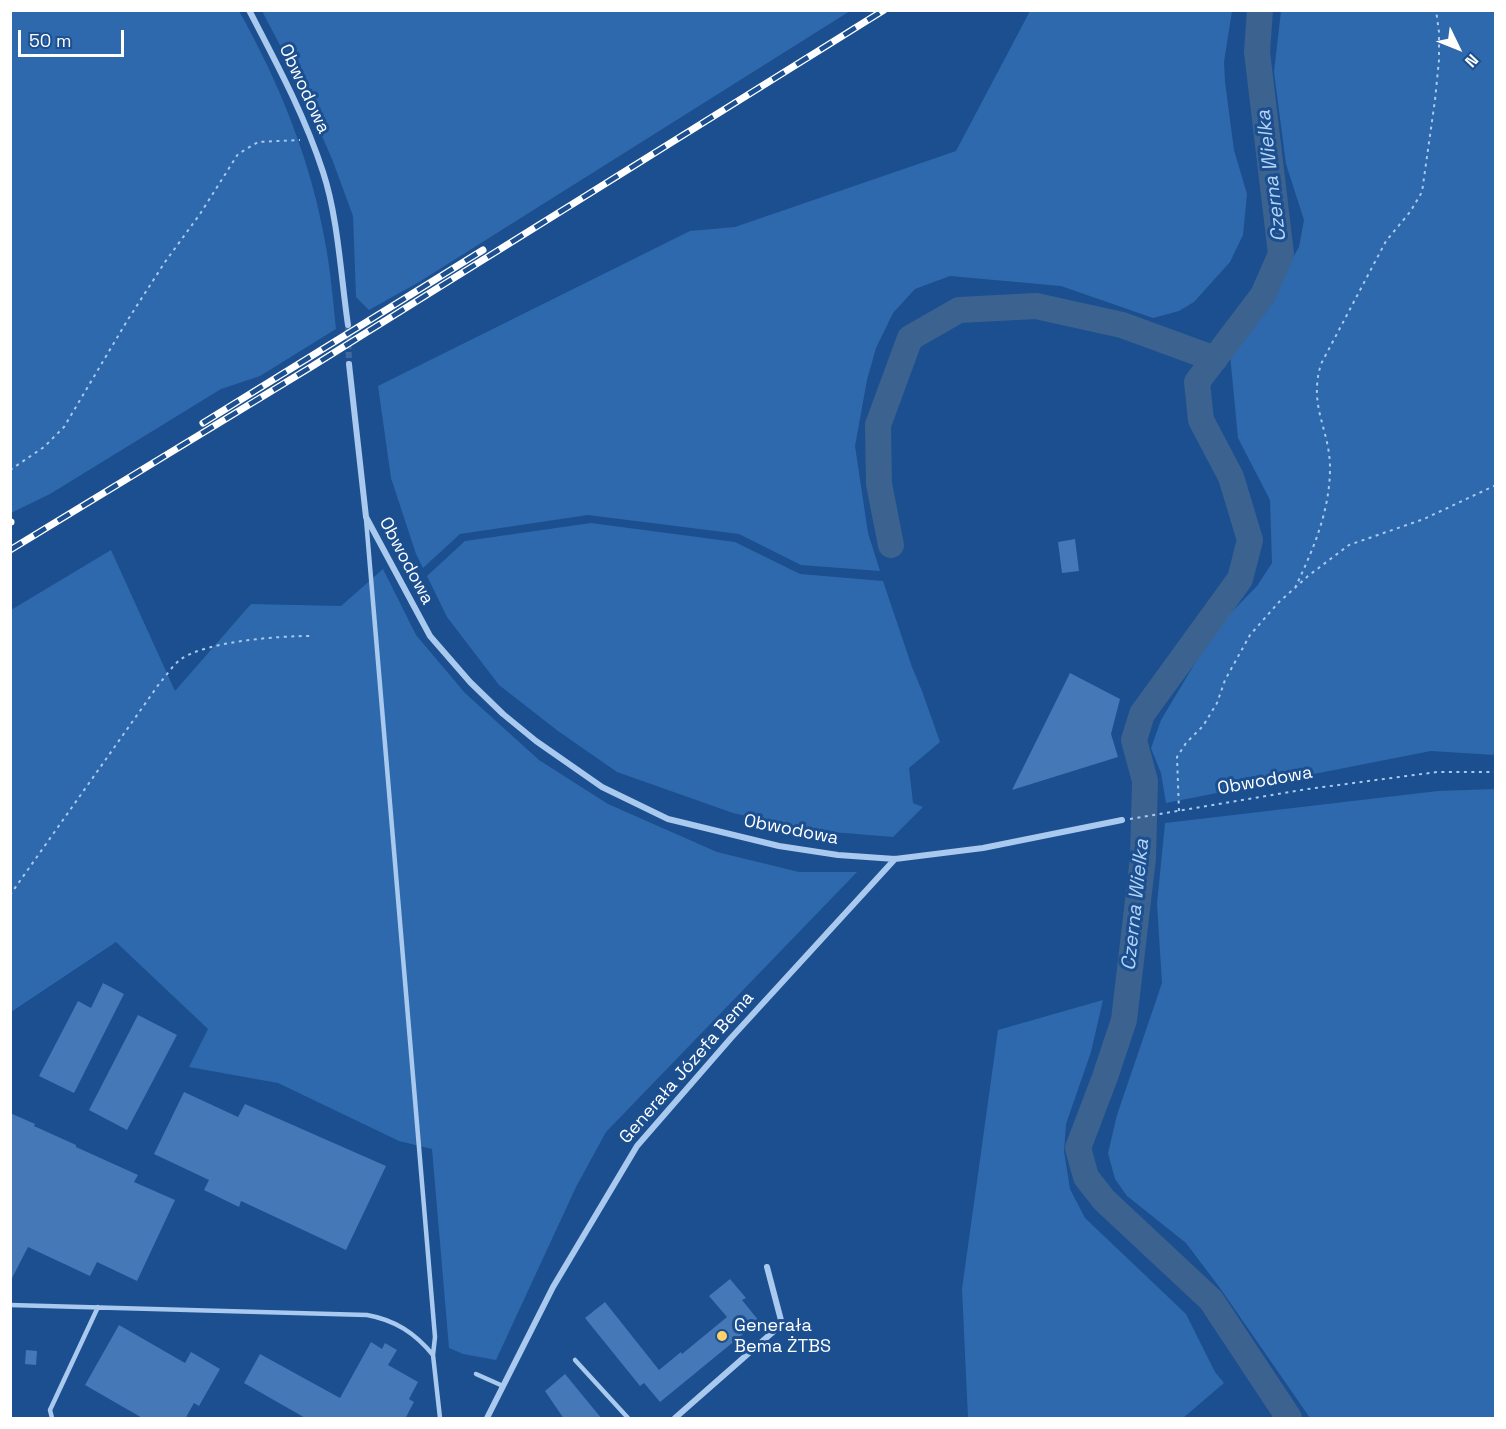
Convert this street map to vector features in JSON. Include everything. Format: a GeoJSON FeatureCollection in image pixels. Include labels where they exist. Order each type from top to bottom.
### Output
{"type":"FeatureCollection","features":[{"type":"Feature","properties":{"kind":"street","name":"Obwodowa"},"geometry":{"type":"LineString","coordinates":[[249,10],[276,64],[324,173],[333,218],[348,325]]}},
{"type":"Feature","properties":{"kind":"street","name":"Obwodowa"},"geometry":{"type":"LineString","coordinates":[[349,364],[366,517],[430,636],[470,682],[536,741],[602,787],[668,819],[679,822],[779,846],[838,855],[895,859],[982,848],[1122,820]]}},
{"type":"Feature","properties":{"kind":"street","name":"Generała Józefa Bema"},"geometry":{"type":"LineString","coordinates":[[487,1419],[553,1287],[637,1146],[731,1038],[895,859]]}},
{"type":"Feature","properties":{"kind":"street"},"geometry":{"type":"LineString","coordinates":[[675,1419],[782,1324],[767,1267]]}},
{"type":"Feature","properties":{"kind":"lane"},"geometry":{"type":"LineString","coordinates":[[366,517],[440,1419]]}},
{"type":"Feature","properties":{"kind":"lane"},"geometry":{"type":"LineString","coordinates":[[10,1305],[367,1315],[383,1318],[404,1328],[422,1342],[433,1355]]}},
{"type":"Feature","properties":{"kind":"lane"},"geometry":{"type":"LineString","coordinates":[[52,1419],[50,1410],[98,1307]]}},
{"type":"Feature","properties":{"kind":"lane"},"geometry":{"type":"LineString","coordinates":[[575,1360],[628,1419]]}},
{"type":"Feature","properties":{"kind":"lane"},"geometry":{"type":"LineString","coordinates":[[476,1374],[503,1386]]}},
{"type":"Feature","properties":{"kind":"path"},"geometry":{"type":"LineString","coordinates":[[1295,588],[1317,537],[1326,503],[1330,468],[1328,447],[1316,404],[1316,380],[1321,364],[1386,241],[1410,212],[1422,192],[1439,60],[1436,10]]}},
{"type":"Feature","properties":{"kind":"path"},"geometry":{"type":"LineString","coordinates":[[10,470],[44,447],[64,427],[127,321],[238,154],[258,142],[310,139]]}},
{"type":"Feature","properties":{"kind":"path"},"geometry":{"type":"LineString","coordinates":[[1179,811],[1177,757],[1186,743],[1203,726],[1217,703],[1226,680],[1250,635],[1279,602],[1349,545],[1424,519],[1496,485]]}},
{"type":"Feature","properties":{"kind":"path"},"geometry":{"type":"LineString","coordinates":[[1496,507],[1496,519]]}},
{"type":"Feature","properties":{"kind":"path"},"geometry":{"type":"LineString","coordinates":[[10,895],[159,684],[179,660],[197,650],[212,647],[276,636],[311,636]]}},
{"type":"Feature","properties":{"kind":"path","name":"Obwodowa"},"geometry":{"type":"LineString","coordinates":[[1122,820],[1308,789],[1437,772],[1496,772]]}},
{"type":"Feature","properties":{"kind":"shaded area"},"geometry":{"type":"Polygon","coordinates":[[[11,10],[239,11],[281,96],[303,155],[326,247],[336,329],[260,376],[221,389],[50,494],[11,513],[11,10]]]}},
{"type":"Feature","properties":{"kind":"shaded area"},"geometry":{"type":"Polygon","coordinates":[[[262,11],[850,11],[419,282],[369,310],[356,297],[353,216],[332,159],[293,70],[262,11]]]}},
{"type":"Feature","properties":{"kind":"shaded area"},"geometry":{"type":"Polygon","coordinates":[[[1030,11],[1232,11],[1224,62],[1234,150],[1247,194],[1243,235],[1230,262],[1194,302],[1179,311],[1153,318],[1061,286],[950,276],[915,289],[893,313],[876,348],[867,380],[855,446],[868,533],[880,571],[801,565],[739,534],[588,515],[460,534],[423,568],[416,554],[391,478],[378,386],[690,231],[735,227],[956,151],[1030,11]]]}},
{"type":"Feature","properties":{"kind":"shaded area"},"geometry":{"type":"Polygon","coordinates":[[[1281,11],[1495,11],[1495,755],[1431,751],[1166,803],[1161,773],[1151,748],[1161,720],[1216,628],[1257,586],[1272,563],[1270,500],[1238,438],[1230,355],[1250,307],[1284,273],[1299,247],[1304,220],[1286,164],[1274,72],[1281,11]]]}},
{"type":"Feature","properties":{"kind":"shaded area"},"geometry":{"type":"Polygon","coordinates":[[[591,523],[735,542],[800,574],[883,581],[940,742],[909,768],[913,803],[923,807],[893,837],[808,830],[733,813],[617,772],[558,731],[499,685],[447,617],[427,576],[465,541],[591,523]]]}},
{"type":"Feature","properties":{"kind":"shaded area"},"geometry":{"type":"Polygon","coordinates":[[[111,550],[175,691],[251,604],[341,606],[383,569],[416,635],[465,693],[539,760],[608,804],[717,852],[799,872],[857,872],[606,1132],[576,1187],[496,1360],[463,1354],[449,1348],[432,1149],[399,1141],[278,1083],[189,1067],[208,1029],[116,942],[11,1012],[11,610],[111,550]]]}},
{"type":"Feature","properties":{"kind":"shaded area"},"geometry":{"type":"Polygon","coordinates":[[[1495,789],[1495,1418],[1310,1418],[1186,1243],[1127,1196],[1115,1179],[1108,1153],[1117,1115],[1162,983],[1157,904],[1165,823],[1438,791],[1495,789]]]}},
{"type":"Feature","properties":{"kind":"shaded area"},"geometry":{"type":"Polygon","coordinates":[[[1103,1000],[1091,1052],[1066,1124],[1064,1151],[1070,1189],[1085,1218],[1186,1314],[1215,1372],[1224,1383],[1183,1418],[968,1418],[962,1289],[998,1030],[1103,1000]]]}},
{"type":"Feature","properties":{"kind":"building"},"geometry":{"type":"Polygon","coordinates":[[[1075,539],[1079,571],[1062,573],[1058,542],[1075,539]]]}},
{"type":"Feature","properties":{"kind":"building"},"geometry":{"type":"Polygon","coordinates":[[[1070,673],[1120,699],[1111,734],[1118,757],[1012,790],[1070,673]]]}},
{"type":"Feature","properties":{"kind":"building"},"geometry":{"type":"Polygon","coordinates":[[[103,983],[124,994],[74,1093],[39,1076],[78,1001],[91,1008],[103,983]]]}},
{"type":"Feature","properties":{"kind":"building"},"geometry":{"type":"Polygon","coordinates":[[[138,1015],[177,1035],[127,1130],[89,1110],[138,1015]]]}},
{"type":"Feature","properties":{"kind":"building"},"geometry":{"type":"Polygon","coordinates":[[[184,1092],[238,1117],[245,1104],[386,1166],[346,1250],[241,1201],[239,1207],[204,1190],[209,1180],[154,1154],[184,1092]]]}},
{"type":"Feature","properties":{"kind":"building"},"geometry":{"type":"Polygon","coordinates":[[[10,1113],[76,1147],[138,1175],[134,1182],[175,1200],[137,1281],[97,1262],[90,1276],[28,1247],[10,1282],[10,1113]]]}},
{"type":"Feature","properties":{"kind":"building","name":"Generała Bema ŻTBS"},"geometry":{"type":"Polygon","coordinates":[[[730,1279],[746,1298],[742,1300],[759,1321],[660,1402],[644,1383],[640,1386],[585,1318],[605,1302],[659,1370],[727,1317],[709,1296],[730,1279]]]}},
{"type":"Feature","properties":{"kind":"building"},"geometry":{"type":"Polygon","coordinates":[[[119,1325],[185,1363],[191,1352],[220,1369],[199,1406],[194,1403],[185,1419],[144,1419],[85,1385],[119,1325]]]}},
{"type":"Feature","properties":{"kind":"building"},"geometry":{"type":"Polygon","coordinates":[[[371,1342],[382,1349],[385,1343],[397,1350],[388,1365],[418,1382],[409,1399],[414,1402],[405,1419],[307,1419],[244,1383],[260,1354],[340,1398],[371,1342]]]}},
{"type":"Feature","properties":{"kind":"building"},"geometry":{"type":"Polygon","coordinates":[[[26,1350],[37,1351],[36,1365],[25,1364],[26,1350]]]}},
{"type":"Feature","properties":{"kind":"building"},"geometry":{"type":"Polygon","coordinates":[[[565,1374],[602,1419],[564,1419],[545,1391],[565,1374]]]}},
{"type":"Feature","properties":{"kind":"waterway","name":"Czerna Wielka"},"geometry":{"type":"LineString","coordinates":[[1260,10],[1257,52],[1281,254],[1263,295],[1197,382],[1201,420],[1231,477],[1250,540],[1240,579],[1142,714],[1134,740],[1145,781],[1143,858],[1124,1020],[1078,1148],[1086,1177],[1104,1200],[1211,1300],[1289,1418]]}},
{"type":"Feature","properties":{"kind":"waterway","name":"Czerna Wielka"},"geometry":{"type":"LineString","coordinates":[[891,545],[879,484],[878,425],[910,338],[959,310],[1036,306],[1122,325],[1215,359]]}},
{"type":"Feature","properties":{"kind":"tunnel"},"geometry":{"type":"LineString","coordinates":[[348,325],[349,364]]}},
{"type":"Feature","properties":{"kind":"railway"},"geometry":{"type":"LineString","coordinates":[[10,550],[311,367],[884,10]]}},
{"type":"Feature","properties":{"kind":"railway"},"geometry":{"type":"LineString","coordinates":[[203,423],[483,250]]}},
{"type":"Feature","properties":{"kind":"place","name":"Generała Bema ŻTBS"},"geometry":{"type":"Point","coordinates":[722,1336]}}]}
